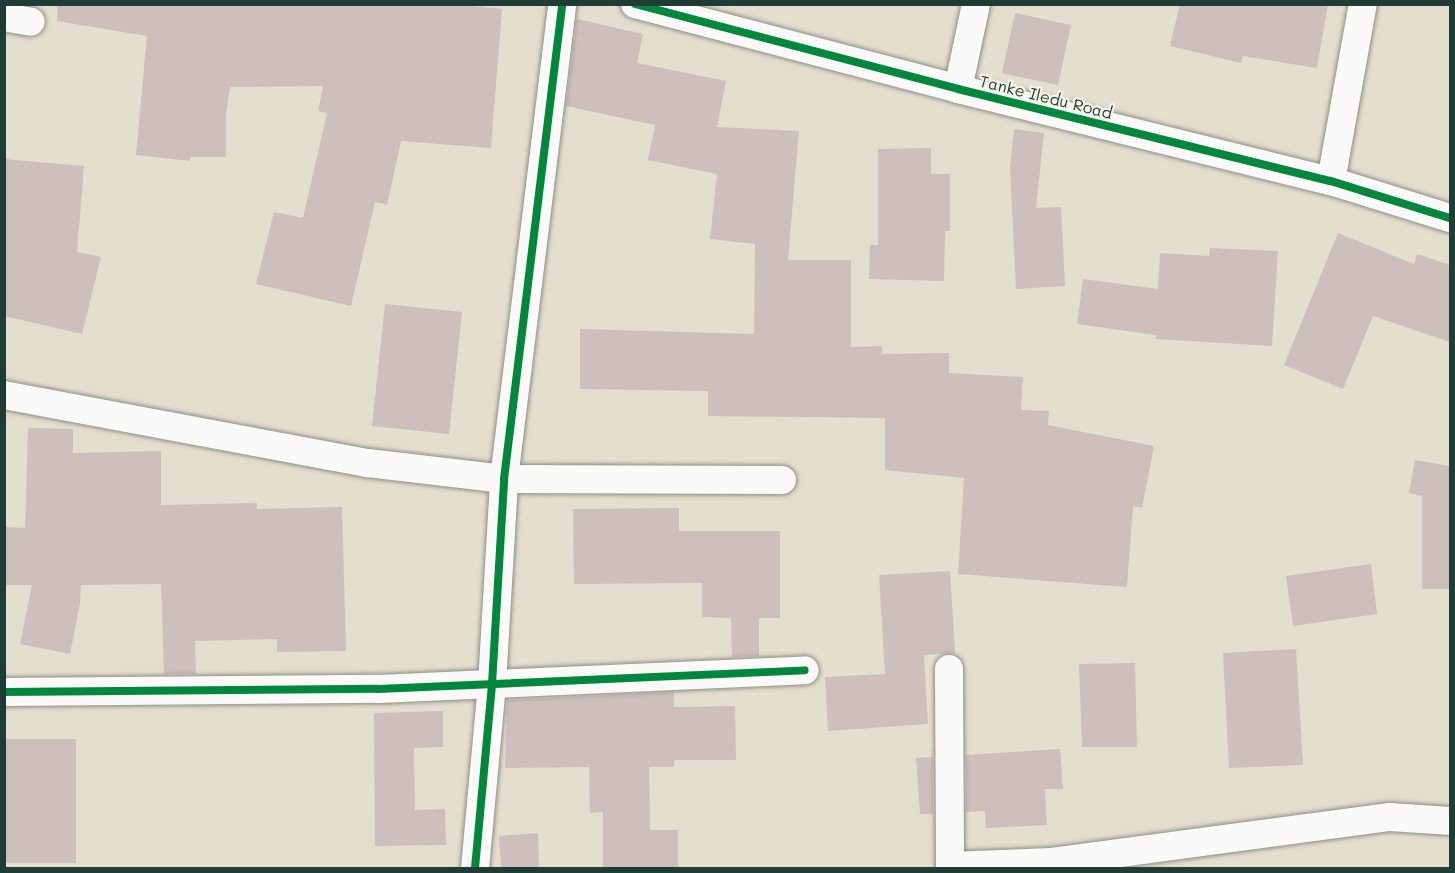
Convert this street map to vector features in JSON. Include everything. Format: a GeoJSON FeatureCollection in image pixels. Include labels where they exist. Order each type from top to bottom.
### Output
{"type":"FeatureCollection","features":[{"type":"Feature","properties":{"kind":"street"},"geometry":{"type":"LineString","coordinates":[[475,868],[492,684],[504,479],[562,4]]}},
{"type":"Feature","properties":{"kind":"street","name":"Tanke Iledu Road"},"geometry":{"type":"LineString","coordinates":[[635,4],[958,89],[1331,181],[1450,218]]}},
{"type":"Feature","properties":{"kind":"street"},"geometry":{"type":"LineString","coordinates":[[958,89],[976,4]]}},
{"type":"Feature","properties":{"kind":"street"},"geometry":{"type":"LineString","coordinates":[[1331,181],[1363,4]]}},
{"type":"Feature","properties":{"kind":"street"},"geometry":{"type":"LineString","coordinates":[[4,395],[368,463],[504,479],[782,480]]}},
{"type":"Feature","properties":{"kind":"street"},"geometry":{"type":"LineString","coordinates":[[950,669],[950,867],[1052,862],[1390,817],[1450,821]]}},
{"type":"Feature","properties":{"kind":"street"},"geometry":{"type":"LineString","coordinates":[[4,692],[378,689],[805,670]]}},
{"type":"Feature","properties":{"kind":"building"},"geometry":{"type":"Polygon","coordinates":[[[58,4],[451,4],[502,9],[491,148],[401,141],[387,205],[375,202],[351,306],[256,284],[274,212],[303,218],[327,113],[318,111],[323,86],[230,87],[226,115],[226,157],[190,157],[190,161],[136,155],[147,36],[57,21],[58,4]]]}},
{"type":"Feature","properties":{"kind":"building"},"geometry":{"type":"Polygon","coordinates":[[[1180,4],[1328,4],[1317,68],[1243,56],[1241,63],[1170,46],[1180,4]]]}},
{"type":"Feature","properties":{"kind":"building"},"geometry":{"type":"Polygon","coordinates":[[[1015,13],[1071,25],[1058,85],[1002,73],[1015,13]]]}},
{"type":"Feature","properties":{"kind":"building"},"geometry":{"type":"Polygon","coordinates":[[[577,19],[643,34],[637,63],[726,81],[717,127],[799,131],[788,260],[851,260],[851,347],[882,346],[882,354],[949,353],[949,373],[1023,377],[1021,410],[1049,411],[1048,425],[1154,446],[1142,508],[1133,506],[1127,587],[958,574],[964,478],[885,470],[885,418],[708,416],[708,391],[580,389],[580,329],[754,334],[755,244],[710,239],[717,174],[648,160],[655,125],[566,106],[577,19]]]}},
{"type":"Feature","properties":{"kind":"building"},"geometry":{"type":"Polygon","coordinates":[[[1014,129],[1044,133],[1036,208],[1061,207],[1065,286],[1016,289],[1010,168],[1014,129]]]}},
{"type":"Feature","properties":{"kind":"building"},"geometry":{"type":"Polygon","coordinates":[[[931,148],[931,174],[950,174],[950,231],[945,231],[944,281],[869,279],[870,245],[878,245],[878,149],[931,148]]]}},
{"type":"Feature","properties":{"kind":"building"},"geometry":{"type":"Polygon","coordinates":[[[4,159],[84,166],[77,252],[101,257],[82,334],[4,316],[4,159]]]}},
{"type":"Feature","properties":{"kind":"building"},"geometry":{"type":"Polygon","coordinates":[[[1338,233],[1414,264],[1417,254],[1450,265],[1450,342],[1373,316],[1343,389],[1284,365],[1338,233]]]}},
{"type":"Feature","properties":{"kind":"building"},"geometry":{"type":"Polygon","coordinates":[[[1210,248],[1278,251],[1272,346],[1156,339],[1156,335],[1077,324],[1083,279],[1158,289],[1160,253],[1209,256],[1210,248]]]}},
{"type":"Feature","properties":{"kind":"building"},"geometry":{"type":"Polygon","coordinates":[[[385,304],[462,312],[449,434],[372,426],[385,304]]]}},
{"type":"Feature","properties":{"kind":"building"},"geometry":{"type":"Polygon","coordinates":[[[28,428],[73,429],[73,453],[161,451],[161,505],[257,503],[257,509],[342,507],[346,651],[277,652],[277,639],[195,641],[196,674],[164,674],[161,584],[81,585],[80,603],[70,654],[20,644],[32,585],[4,585],[4,527],[25,528],[28,428]]]}},
{"type":"Feature","properties":{"kind":"building"},"geometry":{"type":"Polygon","coordinates":[[[1415,460],[1450,466],[1450,589],[1422,589],[1422,496],[1409,493],[1415,460]]]}},
{"type":"Feature","properties":{"kind":"building"},"geometry":{"type":"Polygon","coordinates":[[[679,508],[679,531],[780,531],[780,618],[759,618],[759,656],[732,657],[731,618],[702,617],[702,583],[574,584],[573,509],[679,508]]]}},
{"type":"Feature","properties":{"kind":"building"},"geometry":{"type":"Polygon","coordinates":[[[1371,564],[1377,614],[1293,626],[1286,576],[1371,564]]]}},
{"type":"Feature","properties":{"kind":"building"},"geometry":{"type":"Polygon","coordinates":[[[950,571],[955,653],[924,655],[928,724],[828,731],[825,677],[885,674],[879,575],[950,571]]]}},
{"type":"Feature","properties":{"kind":"building"},"geometry":{"type":"Polygon","coordinates":[[[1296,649],[1303,765],[1229,768],[1223,653],[1296,649]]]}},
{"type":"Feature","properties":{"kind":"building"},"geometry":{"type":"Polygon","coordinates":[[[1135,663],[1137,747],[1082,747],[1079,664],[1135,663]]]}},
{"type":"Feature","properties":{"kind":"building"},"geometry":{"type":"Polygon","coordinates":[[[674,692],[674,707],[735,706],[736,760],[674,760],[674,767],[649,767],[650,830],[678,830],[678,868],[603,868],[603,812],[590,813],[589,767],[505,768],[507,700],[674,692]]]}},
{"type":"Feature","properties":{"kind":"building"},"geometry":{"type":"Polygon","coordinates":[[[443,711],[443,747],[414,748],[415,810],[445,809],[446,845],[375,846],[374,713],[443,711]]]}},
{"type":"Feature","properties":{"kind":"building"},"geometry":{"type":"Polygon","coordinates":[[[4,739],[76,739],[76,863],[4,863],[4,739]]]}},
{"type":"Feature","properties":{"kind":"building"},"geometry":{"type":"Polygon","coordinates":[[[1060,749],[1063,789],[1045,789],[1047,825],[986,828],[985,811],[966,812],[966,755],[1060,749]]]}},
{"type":"Feature","properties":{"kind":"building"},"geometry":{"type":"Polygon","coordinates":[[[933,757],[933,814],[920,814],[916,758],[933,757]]]}},
{"type":"Feature","properties":{"kind":"building"},"geometry":{"type":"Polygon","coordinates":[[[538,833],[539,868],[501,868],[499,836],[538,833]]]}},
{"type":"Feature","properties":{"kind":"cycle path"},"geometry":{"type":"LineString","coordinates":[[475,868],[492,684],[504,479],[562,4]]}},
{"type":"Feature","properties":{"kind":"cycle path"},"geometry":{"type":"LineString","coordinates":[[635,4],[958,89],[1331,181],[1450,218]]}},
{"type":"Feature","properties":{"kind":"cycle path"},"geometry":{"type":"LineString","coordinates":[[4,692],[378,689],[805,670]]}}]}
